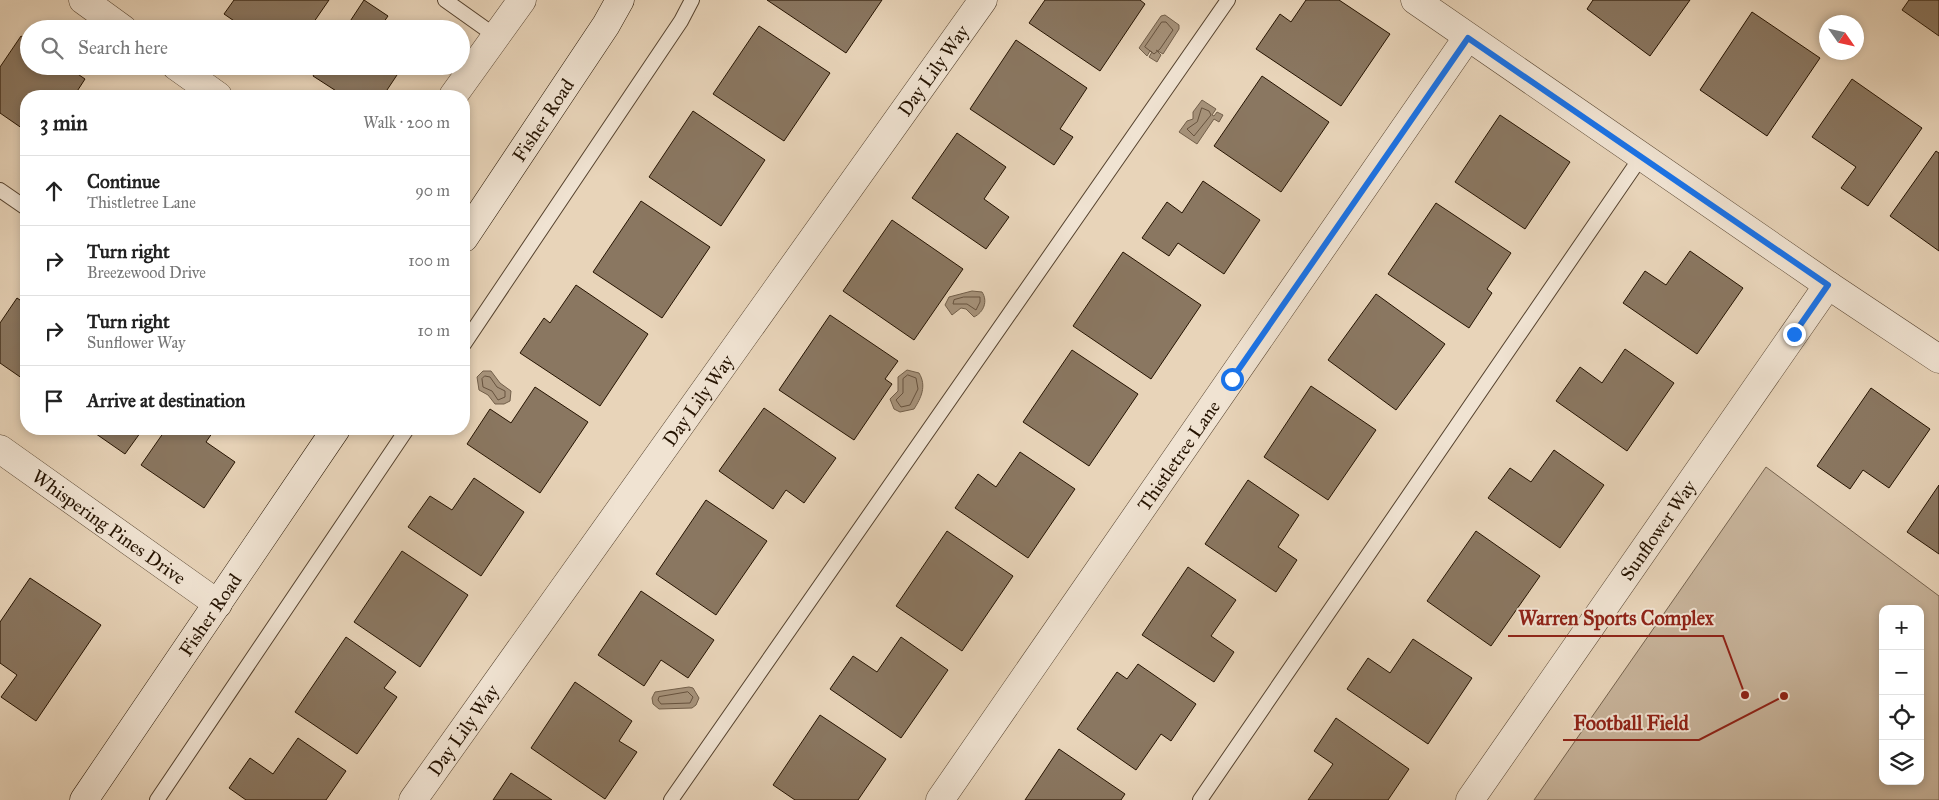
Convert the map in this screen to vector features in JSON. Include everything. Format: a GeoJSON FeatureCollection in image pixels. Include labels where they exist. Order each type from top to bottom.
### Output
{"type":"FeatureCollection","features":[{"type":"Feature","properties":{"kind":"street"},"geometry":{"type":"LineString","coordinates":[[83,0],[111,20]]}},
{"type":"Feature","properties":{"kind":"street"},"geometry":{"type":"LineString","coordinates":[[470,73],[522,0]]}},
{"type":"Feature","properties":{"kind":"street","name":"Fisher Road"},"geometry":{"type":"LineString","coordinates":[[470,229],[606,25],[620,0]]}},
{"type":"Feature","properties":{"kind":"street","name":"Day Lily Way"},"geometry":{"type":"LineString","coordinates":[[413,800],[983,0]]}},
{"type":"Feature","properties":{"kind":"street"},"geometry":{"type":"LineString","coordinates":[[1415,0],[1641,157],[1939,359]]}},
{"type":"Feature","properties":{"kind":"street","name":"Thistletree Lane"},"geometry":{"type":"LineString","coordinates":[[940,800],[1468,38]]}},
{"type":"Feature","properties":{"kind":"street"},"geometry":{"type":"LineString","coordinates":[[189,75],[210,90]]}},
{"type":"Feature","properties":{"kind":"street"},"geometry":{"type":"LineString","coordinates":[[457,90],[468,75]]}},
{"type":"Feature","properties":{"kind":"street","name":"Sunflower Way"},"geometry":{"type":"LineString","coordinates":[[1470,800],[1828,285]]}},
{"type":"Feature","properties":{"kind":"street","name":"Fisher Road"},"geometry":{"type":"LineString","coordinates":[[84,800],[332,435]]}},
{"type":"Feature","properties":{"kind":"street","name":"Whispering Pines Drive"},"geometry":{"type":"LineString","coordinates":[[0,448],[218,604]]}},
{"type":"Feature","properties":{"kind":"lane"},"geometry":{"type":"LineString","coordinates":[[445,0],[497,36]]}},
{"type":"Feature","properties":{"kind":"lane"},"geometry":{"type":"LineString","coordinates":[[470,335],[675,29],[692,0]]}},
{"type":"Feature","properties":{"kind":"lane"},"geometry":{"type":"LineString","coordinates":[[671,800],[1228,0]]}},
{"type":"Feature","properties":{"kind":"lane"},"geometry":{"type":"LineString","coordinates":[[1200,800],[1641,157]]}},
{"type":"Feature","properties":{"kind":"lane"},"geometry":{"type":"LineString","coordinates":[[0,190],[20,204]]}},
{"type":"Feature","properties":{"kind":"lane"},"geometry":{"type":"LineString","coordinates":[[157,800],[403,435]]}},
{"type":"Feature","properties":{"kind":"shaded area"},"geometry":{"type":"Polygon","coordinates":[[[1766,467],[1939,596],[1939,800],[1534,800],[1766,467]]]}},
{"type":"Feature","properties":{"kind":"water"},"geometry":{"type":"Polygon","coordinates":[[[1165,15],[1179,25],[1179,29],[1163,54],[1156,50],[1161,55],[1157,62],[1149,57],[1152,52],[1150,51],[1147,56],[1139,48],[1161,16],[1165,15]]]}},
{"type":"Feature","properties":{"kind":"water"},"geometry":{"type":"Polygon","coordinates":[[[1202,100],[1216,109],[1212,115],[1214,116],[1217,112],[1223,115],[1219,122],[1214,119],[1197,144],[1179,132],[1187,121],[1193,119],[1193,112],[1202,100]]]}},
{"type":"Feature","properties":{"kind":"water"},"geometry":{"type":"Polygon","coordinates":[[[972,291],[982,292],[984,295],[985,303],[980,312],[974,317],[966,309],[961,308],[952,315],[945,305],[949,297],[972,291]]]}},
{"type":"Feature","properties":{"kind":"water"},"geometry":{"type":"Polygon","coordinates":[[[907,370],[919,373],[923,387],[919,401],[914,409],[900,412],[894,409],[890,399],[898,391],[898,377],[907,370]]]}},
{"type":"Feature","properties":{"kind":"water"},"geometry":{"type":"Polygon","coordinates":[[[483,371],[491,371],[500,383],[511,391],[510,401],[504,404],[495,404],[488,395],[479,390],[477,377],[483,371]]]}},
{"type":"Feature","properties":{"kind":"water"},"geometry":{"type":"Polygon","coordinates":[[[693,688],[699,698],[696,705],[692,708],[659,709],[653,704],[652,698],[655,692],[693,688]]]}},
{"type":"Feature","properties":{"kind":"building"},"geometry":{"type":"Polygon","coordinates":[[[234,0],[329,0],[315,20],[233,20],[224,14],[234,0]]]}},
{"type":"Feature","properties":{"kind":"building"},"geometry":{"type":"Polygon","coordinates":[[[364,0],[388,16],[385,20],[351,20],[364,0]]]}},
{"type":"Feature","properties":{"kind":"building"},"geometry":{"type":"Polygon","coordinates":[[[767,0],[882,0],[846,53],[767,0]]]}},
{"type":"Feature","properties":{"kind":"building"},"geometry":{"type":"Polygon","coordinates":[[[1045,0],[1140,0],[1145,4],[1100,71],[1029,23],[1045,0]]]}},
{"type":"Feature","properties":{"kind":"building"},"geometry":{"type":"Polygon","coordinates":[[[1306,0],[1339,0],[1390,34],[1341,106],[1256,49],[1280,14],[1291,22],[1306,0]]]}},
{"type":"Feature","properties":{"kind":"building"},"geometry":{"type":"Polygon","coordinates":[[[1593,0],[1690,0],[1650,56],[1587,9],[1593,0]]]}},
{"type":"Feature","properties":{"kind":"building"},"geometry":{"type":"Polygon","coordinates":[[[1909,0],[1939,0],[1939,36],[1902,10],[1909,0]]]}},
{"type":"Feature","properties":{"kind":"building"},"geometry":{"type":"Polygon","coordinates":[[[1752,12],[1819,57],[1767,136],[1700,90],[1752,12]]]}},
{"type":"Feature","properties":{"kind":"building"},"geometry":{"type":"Polygon","coordinates":[[[759,26],[830,73],[784,141],[713,94],[759,26]]]}},
{"type":"Feature","properties":{"kind":"building"},"geometry":{"type":"Polygon","coordinates":[[[20,37],[20,75],[79,75],[85,79],[78,90],[20,90],[20,127],[0,113],[0,67],[20,37]]]}},
{"type":"Feature","properties":{"kind":"building"},"geometry":{"type":"Polygon","coordinates":[[[1016,40],[1087,88],[1060,129],[1073,137],[1054,165],[970,109],[1016,40]]]}},
{"type":"Feature","properties":{"kind":"building"},"geometry":{"type":"Polygon","coordinates":[[[397,75],[387,90],[335,90],[313,76],[397,75]]]}},
{"type":"Feature","properties":{"kind":"building"},"geometry":{"type":"Polygon","coordinates":[[[1262,76],[1329,122],[1281,192],[1214,146],[1262,76]]]}},
{"type":"Feature","properties":{"kind":"building"},"geometry":{"type":"Polygon","coordinates":[[[1852,79],[1922,128],[1868,206],[1841,188],[1856,167],[1812,137],[1852,79]]]}},
{"type":"Feature","properties":{"kind":"building"},"geometry":{"type":"Polygon","coordinates":[[[693,111],[765,160],[721,226],[649,177],[693,111]]]}},
{"type":"Feature","properties":{"kind":"building"},"geometry":{"type":"Polygon","coordinates":[[[1500,115],[1570,162],[1525,229],[1455,182],[1500,115]]]}},
{"type":"Feature","properties":{"kind":"building"},"geometry":{"type":"Polygon","coordinates":[[[957,133],[1006,167],[984,199],[1009,217],[986,249],[912,198],[957,133]]]}},
{"type":"Feature","properties":{"kind":"building"},"geometry":{"type":"Polygon","coordinates":[[[1936,151],[1939,153],[1939,251],[1890,216],[1936,151]]]}},
{"type":"Feature","properties":{"kind":"building"},"geometry":{"type":"Polygon","coordinates":[[[1203,181],[1260,220],[1224,274],[1178,243],[1169,256],[1142,238],[1167,202],[1182,213],[1203,181]]]}},
{"type":"Feature","properties":{"kind":"building"},"geometry":{"type":"Polygon","coordinates":[[[641,201],[710,247],[662,318],[593,272],[641,201]]]}},
{"type":"Feature","properties":{"kind":"building"},"geometry":{"type":"Polygon","coordinates":[[[1436,203],[1511,253],[1487,289],[1492,293],[1469,328],[1388,274],[1436,203]]]}},
{"type":"Feature","properties":{"kind":"building"},"geometry":{"type":"Polygon","coordinates":[[[892,220],[963,269],[914,340],[843,291],[892,220]]]}},
{"type":"Feature","properties":{"kind":"building"},"geometry":{"type":"Polygon","coordinates":[[[1690,251],[1743,288],[1697,354],[1623,303],[1645,271],[1666,285],[1690,251]]]}},
{"type":"Feature","properties":{"kind":"building"},"geometry":{"type":"Polygon","coordinates":[[[1123,252],[1201,305],[1151,379],[1073,326],[1123,252]]]}},
{"type":"Feature","properties":{"kind":"building"},"geometry":{"type":"Polygon","coordinates":[[[576,285],[648,334],[600,406],[520,353],[544,318],[550,323],[576,285]]]}},
{"type":"Feature","properties":{"kind":"building"},"geometry":{"type":"Polygon","coordinates":[[[1376,294],[1445,344],[1396,410],[1328,360],[1376,294]]]}},
{"type":"Feature","properties":{"kind":"building"},"geometry":{"type":"Polygon","coordinates":[[[17,298],[20,300],[20,377],[0,363],[0,323],[17,298]]]}},
{"type":"Feature","properties":{"kind":"building"},"geometry":{"type":"Polygon","coordinates":[[[830,315],[898,361],[885,379],[892,384],[854,440],[779,390],[830,315]]]}},
{"type":"Feature","properties":{"kind":"building"},"geometry":{"type":"Polygon","coordinates":[[[1625,349],[1674,383],[1627,451],[1556,401],[1580,367],[1602,383],[1625,349]]]}},
{"type":"Feature","properties":{"kind":"building"},"geometry":{"type":"Polygon","coordinates":[[[1072,350],[1138,394],[1089,466],[1023,422],[1072,350]]]}},
{"type":"Feature","properties":{"kind":"building"},"geometry":{"type":"Polygon","coordinates":[[[1311,386],[1376,430],[1328,500],[1264,457],[1311,386]]]}},
{"type":"Feature","properties":{"kind":"building"},"geometry":{"type":"Polygon","coordinates":[[[535,387],[588,422],[540,493],[467,444],[490,409],[511,423],[535,387]]]}},
{"type":"Feature","properties":{"kind":"building"},"geometry":{"type":"Polygon","coordinates":[[[1871,388],[1930,429],[1889,488],[1863,470],[1850,489],[1817,466],[1871,388]]]}},
{"type":"Feature","properties":{"kind":"building"},"geometry":{"type":"Polygon","coordinates":[[[764,408],[836,458],[804,503],[786,490],[773,509],[719,471],[764,408]]]}},
{"type":"Feature","properties":{"kind":"building"},"geometry":{"type":"Polygon","coordinates":[[[98,435],[139,435],[125,454],[98,435]]]}},
{"type":"Feature","properties":{"kind":"building"},"geometry":{"type":"Polygon","coordinates":[[[162,435],[211,435],[206,442],[235,462],[204,508],[141,465],[162,435]]]}},
{"type":"Feature","properties":{"kind":"building"},"geometry":{"type":"Polygon","coordinates":[[[1554,450],[1604,485],[1560,548],[1488,498],[1510,468],[1531,482],[1554,450]]]}},
{"type":"Feature","properties":{"kind":"building"},"geometry":{"type":"Polygon","coordinates":[[[1020,452],[1075,489],[1028,558],[955,508],[978,474],[996,487],[1020,452]]]}},
{"type":"Feature","properties":{"kind":"building"},"geometry":{"type":"Polygon","coordinates":[[[474,478],[524,512],[481,576],[408,527],[430,496],[452,510],[474,478]]]}},
{"type":"Feature","properties":{"kind":"building"},"geometry":{"type":"Polygon","coordinates":[[[1248,480],[1299,515],[1278,547],[1297,560],[1276,592],[1205,544],[1248,480]]]}},
{"type":"Feature","properties":{"kind":"building"},"geometry":{"type":"Polygon","coordinates":[[[1939,485],[1939,554],[1907,532],[1939,485]]]}},
{"type":"Feature","properties":{"kind":"building"},"geometry":{"type":"Polygon","coordinates":[[[706,500],[767,541],[716,615],[656,574],[706,500]]]}},
{"type":"Feature","properties":{"kind":"building"},"geometry":{"type":"Polygon","coordinates":[[[947,531],[1013,576],[962,651],[896,606],[947,531]]]}},
{"type":"Feature","properties":{"kind":"building"},"geometry":{"type":"Polygon","coordinates":[[[1476,531],[1540,576],[1491,646],[1427,601],[1476,531]]]}},
{"type":"Feature","properties":{"kind":"building"},"geometry":{"type":"Polygon","coordinates":[[[402,551],[468,595],[420,667],[354,622],[402,551]]]}},
{"type":"Feature","properties":{"kind":"building"},"geometry":{"type":"Polygon","coordinates":[[[1188,567],[1236,600],[1211,636],[1234,652],[1214,682],[1142,635],[1188,567]]]}},
{"type":"Feature","properties":{"kind":"building"},"geometry":{"type":"Polygon","coordinates":[[[30,578],[101,625],[36,721],[1,697],[17,675],[0,663],[0,622],[30,578]]]}},
{"type":"Feature","properties":{"kind":"building"},"geometry":{"type":"Polygon","coordinates":[[[641,591],[714,640],[688,678],[661,660],[644,686],[598,655],[641,591]]]}},
{"type":"Feature","properties":{"kind":"building"},"geometry":{"type":"Polygon","coordinates":[[[346,637],[396,672],[384,688],[397,697],[357,754],[295,712],[346,637]]]}},
{"type":"Feature","properties":{"kind":"building"},"geometry":{"type":"Polygon","coordinates":[[[901,637],[948,670],[901,738],[830,689],[853,656],[877,672],[901,637]]]}},
{"type":"Feature","properties":{"kind":"building"},"geometry":{"type":"Polygon","coordinates":[[[1413,639],[1472,678],[1428,744],[1347,689],[1368,658],[1390,673],[1413,639]]]}},
{"type":"Feature","properties":{"kind":"building"},"geometry":{"type":"Polygon","coordinates":[[[1138,664],[1196,704],[1171,741],[1161,734],[1136,770],[1077,729],[1117,672],[1127,679],[1138,664]]]}},
{"type":"Feature","properties":{"kind":"building"},"geometry":{"type":"Polygon","coordinates":[[[575,682],[632,721],[619,741],[637,752],[605,799],[531,748],[575,682]]]}},
{"type":"Feature","properties":{"kind":"building"},"geometry":{"type":"Polygon","coordinates":[[[820,715],[886,759],[858,800],[795,800],[773,785],[820,715]]]}},
{"type":"Feature","properties":{"kind":"building"},"geometry":{"type":"Polygon","coordinates":[[[1336,718],[1409,769],[1388,800],[1308,800],[1333,764],[1314,751],[1336,718]]]}},
{"type":"Feature","properties":{"kind":"building"},"geometry":{"type":"Polygon","coordinates":[[[298,738],[346,771],[326,800],[246,800],[229,788],[250,758],[273,774],[298,738]]]}},
{"type":"Feature","properties":{"kind":"building"},"geometry":{"type":"Polygon","coordinates":[[[1059,749],[1125,794],[1121,800],[1025,800],[1059,749]]]}},
{"type":"Feature","properties":{"kind":"building"},"geometry":{"type":"Polygon","coordinates":[[[511,773],[552,800],[493,800],[511,773]]]}},
{"type":"Feature","properties":{"kind":"place","name":"Warren Sports Complex"},"geometry":{"type":"Point","coordinates":[1745,695]}},
{"type":"Feature","properties":{"kind":"place","name":"Football Field"},"geometry":{"type":"Point","coordinates":[1784,696]}},
{"type":"Feature","properties":{"kind":"route"},"geometry":{"type":"LineString","coordinates":[[1232,379],[1468,38],[1828,285],[1794,334]]}}]}
